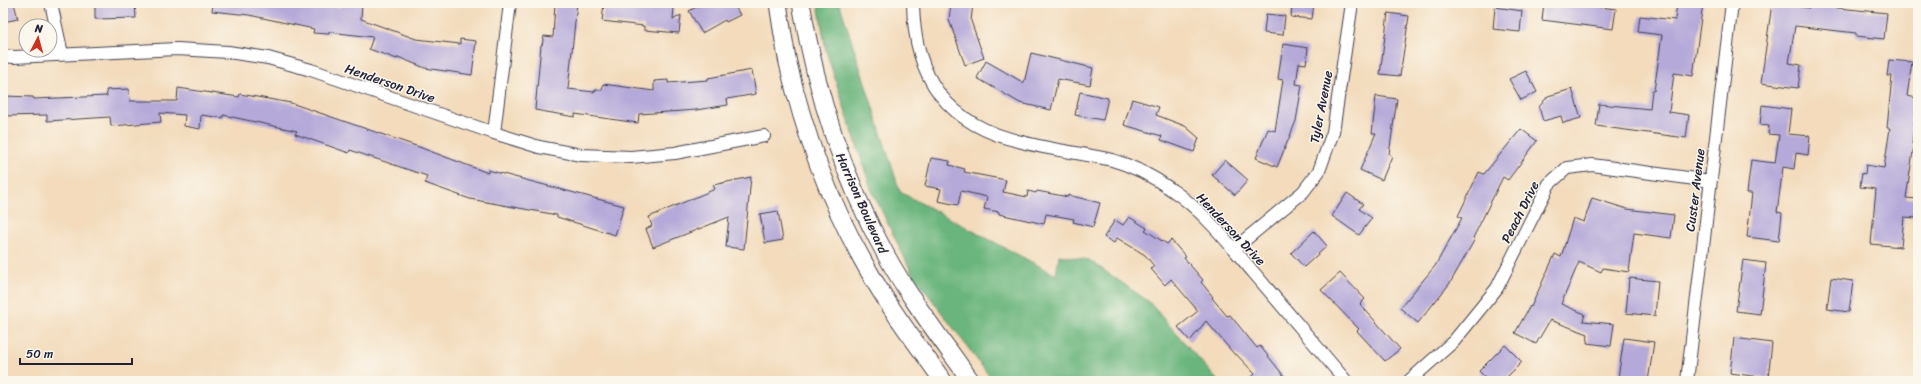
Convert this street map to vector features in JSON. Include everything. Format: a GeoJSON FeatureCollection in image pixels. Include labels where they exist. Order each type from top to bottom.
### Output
{"type":"FeatureCollection","features":[{"type":"Feature","properties":{"kind":"main road","name":"Harrison Boulevard"},"geometry":{"type":"LineString","coordinates":[[778,3],[788,61],[799,106],[829,190],[867,268],[895,312],[943,381]]}},
{"type":"Feature","properties":{"kind":"main road","name":"Harrison Boulevard"},"geometry":{"type":"LineString","coordinates":[[801,3],[809,53],[820,96],[849,178],[886,256],[913,298],[971,381]]}},
{"type":"Feature","properties":{"kind":"street"},"geometry":{"type":"LineString","coordinates":[[51,3],[62,54]]}},
{"type":"Feature","properties":{"kind":"street"},"geometry":{"type":"LineString","coordinates":[[494,134],[510,3]]}},
{"type":"Feature","properties":{"kind":"street","name":"Henderson Drive"},"geometry":{"type":"LineString","coordinates":[[913,3],[915,28],[920,53],[926,72],[934,89],[948,104],[980,128],[1021,142],[1113,160],[1135,168],[1154,178],[1188,202],[1214,227],[1346,381]]}},
{"type":"Feature","properties":{"kind":"street","name":"Tyler Avenue"},"geometry":{"type":"LineString","coordinates":[[1234,250],[1303,192],[1319,171],[1333,132],[1352,3]]}},
{"type":"Feature","properties":{"kind":"street","name":"Custer Avenue"},"geometry":{"type":"LineString","coordinates":[[1687,381],[1732,3]]}},
{"type":"Feature","properties":{"kind":"street","name":"Henderson Drive"},"geometry":{"type":"LineString","coordinates":[[3,56],[14,57],[177,49],[228,52],[268,58],[311,70],[494,134],[539,147],[582,155],[631,157],[675,153],[764,136]]}},
{"type":"Feature","properties":{"kind":"street","name":"Peach Drive"},"geometry":{"type":"LineString","coordinates":[[1409,381],[1454,341],[1497,288],[1549,184],[1567,168],[1592,165],[1710,181]]}},
{"type":"Feature","properties":{"kind":"green space"},"geometry":{"type":"Polygon","coordinates":[[[818,3],[840,5],[900,192],[1056,275],[1059,255],[1089,260],[1148,301],[1218,381],[993,381],[912,273],[871,189],[826,51],[818,3]]]}},
{"type":"Feature","properties":{"kind":"building"},"geometry":{"type":"Polygon","coordinates":[[[3,3],[14,3],[18,19],[3,22],[3,3]]]}},
{"type":"Feature","properties":{"kind":"building"},"geometry":{"type":"Polygon","coordinates":[[[95,3],[135,3],[136,18],[95,19],[95,3]]]}},
{"type":"Feature","properties":{"kind":"building"},"geometry":{"type":"Polygon","coordinates":[[[213,3],[307,3],[340,7],[341,3],[362,3],[361,19],[416,39],[460,44],[460,39],[476,41],[472,75],[425,68],[398,57],[397,59],[369,49],[373,37],[329,32],[329,34],[313,33],[314,29],[249,15],[212,11],[213,3]]]}},
{"type":"Feature","properties":{"kind":"building"},"geometry":{"type":"Polygon","coordinates":[[[555,3],[577,3],[568,89],[594,92],[595,90],[602,90],[603,84],[654,91],[654,81],[668,80],[668,83],[708,80],[708,78],[752,70],[756,94],[727,99],[728,105],[696,110],[639,114],[638,123],[575,114],[575,117],[535,110],[541,45],[544,36],[553,37],[555,3]]]}},
{"type":"Feature","properties":{"kind":"building"},"geometry":{"type":"Polygon","coordinates":[[[604,3],[674,6],[673,20],[681,15],[679,33],[644,30],[644,26],[602,21],[604,3]]]}},
{"type":"Feature","properties":{"kind":"building"},"geometry":{"type":"Polygon","coordinates":[[[704,3],[733,3],[740,15],[726,22],[725,20],[702,33],[689,11],[704,3]]]}},
{"type":"Feature","properties":{"kind":"building"},"geometry":{"type":"Polygon","coordinates":[[[951,3],[973,3],[971,21],[984,58],[965,65],[949,20],[951,3]]]}},
{"type":"Feature","properties":{"kind":"building"},"geometry":{"type":"Polygon","coordinates":[[[1292,3],[1314,3],[1312,19],[1291,17],[1292,3]]]}},
{"type":"Feature","properties":{"kind":"building"},"geometry":{"type":"Polygon","coordinates":[[[1544,3],[1566,3],[1616,9],[1613,29],[1542,20],[1544,3]]]}},
{"type":"Feature","properties":{"kind":"building"},"geometry":{"type":"Polygon","coordinates":[[[1677,3],[1703,3],[1693,76],[1674,73],[1669,112],[1689,115],[1686,138],[1596,126],[1599,104],[1650,109],[1662,35],[1638,32],[1640,16],[1675,20],[1677,3]]]}},
{"type":"Feature","properties":{"kind":"building"},"geometry":{"type":"Polygon","coordinates":[[[1772,3],[1809,8],[1809,5],[1887,13],[1884,39],[1856,36],[1856,33],[1795,26],[1789,63],[1801,65],[1798,88],[1761,83],[1772,3]]]}},
{"type":"Feature","properties":{"kind":"building"},"geometry":{"type":"Polygon","coordinates":[[[1495,7],[1522,11],[1520,32],[1493,29],[1495,7]]]}},
{"type":"Feature","properties":{"kind":"building"},"geometry":{"type":"Polygon","coordinates":[[[1388,13],[1409,16],[1400,76],[1380,74],[1388,13]]]}},
{"type":"Feature","properties":{"kind":"building"},"geometry":{"type":"Polygon","coordinates":[[[1266,14],[1285,16],[1283,35],[1264,33],[1266,14]]]}},
{"type":"Feature","properties":{"kind":"building"},"geometry":{"type":"Polygon","coordinates":[[[1283,44],[1308,48],[1306,64],[1299,63],[1296,84],[1302,85],[1296,121],[1277,167],[1256,158],[1268,129],[1275,131],[1283,80],[1278,79],[1283,44]]]}},
{"type":"Feature","properties":{"kind":"building"},"geometry":{"type":"Polygon","coordinates":[[[1031,53],[1093,68],[1090,85],[1058,79],[1051,110],[1020,103],[977,78],[986,61],[1024,83],[1031,53]]]}},
{"type":"Feature","properties":{"kind":"building"},"geometry":{"type":"Polygon","coordinates":[[[1889,60],[1912,62],[1907,96],[1917,98],[1912,144],[1914,145],[1906,198],[1918,199],[1916,218],[1904,217],[1901,247],[1871,244],[1876,189],[1860,187],[1862,173],[1865,174],[1866,165],[1884,168],[1890,128],[1887,128],[1892,76],[1887,76],[1889,60]]]}},
{"type":"Feature","properties":{"kind":"building"},"geometry":{"type":"Polygon","coordinates":[[[1526,71],[1537,92],[1521,100],[1509,79],[1526,71]]]}},
{"type":"Feature","properties":{"kind":"building"},"geometry":{"type":"Polygon","coordinates":[[[178,88],[239,97],[240,94],[291,103],[419,147],[488,173],[488,170],[624,206],[615,235],[557,217],[557,215],[470,199],[425,183],[427,176],[350,150],[349,153],[295,134],[297,131],[223,115],[223,118],[201,115],[200,129],[184,126],[185,115],[160,113],[161,122],[111,126],[110,117],[47,121],[47,115],[3,116],[3,96],[33,97],[34,99],[107,96],[106,90],[129,89],[130,101],[177,101],[178,88]]]}},
{"type":"Feature","properties":{"kind":"building"},"geometry":{"type":"Polygon","coordinates":[[[1572,89],[1581,118],[1563,123],[1561,116],[1543,121],[1539,107],[1548,96],[1572,89]]]}},
{"type":"Feature","properties":{"kind":"building"},"geometry":{"type":"Polygon","coordinates":[[[1080,92],[1108,98],[1103,120],[1075,115],[1080,92]]]}},
{"type":"Feature","properties":{"kind":"building"},"geometry":{"type":"Polygon","coordinates":[[[1376,96],[1397,99],[1389,154],[1392,156],[1382,180],[1360,170],[1376,133],[1372,133],[1376,96]]]}},
{"type":"Feature","properties":{"kind":"building"},"geometry":{"type":"Polygon","coordinates":[[[1132,99],[1159,107],[1156,115],[1185,126],[1199,138],[1194,152],[1161,140],[1162,136],[1124,125],[1132,99]]]}},
{"type":"Feature","properties":{"kind":"building"},"geometry":{"type":"Polygon","coordinates":[[[1762,105],[1791,109],[1788,134],[1810,136],[1808,155],[1796,153],[1794,169],[1783,167],[1777,212],[1782,213],[1779,241],[1747,237],[1752,193],[1747,193],[1751,160],[1775,163],[1779,135],[1768,134],[1769,126],[1760,125],[1762,105]]]}},
{"type":"Feature","properties":{"kind":"building"},"geometry":{"type":"Polygon","coordinates":[[[1521,129],[1537,141],[1508,180],[1503,177],[1473,238],[1475,239],[1450,283],[1418,323],[1400,308],[1435,266],[1462,218],[1458,216],[1479,172],[1484,174],[1521,129]]]}},
{"type":"Feature","properties":{"kind":"building"},"geometry":{"type":"Polygon","coordinates":[[[931,158],[950,161],[949,165],[965,169],[964,172],[1006,180],[1003,192],[1027,197],[1028,191],[1036,193],[1037,191],[1068,197],[1068,195],[1100,203],[1093,227],[1073,222],[1074,219],[1046,214],[1044,224],[999,214],[999,212],[984,209],[987,197],[961,191],[958,205],[938,201],[941,189],[925,186],[931,158]]]}},
{"type":"Feature","properties":{"kind":"building"},"geometry":{"type":"Polygon","coordinates":[[[1225,160],[1248,180],[1235,195],[1212,175],[1225,160]]]}},
{"type":"Feature","properties":{"kind":"building"},"geometry":{"type":"Polygon","coordinates":[[[751,177],[744,249],[726,247],[729,217],[653,247],[646,229],[652,226],[649,217],[715,189],[713,185],[751,177]]]}},
{"type":"Feature","properties":{"kind":"building"},"geometry":{"type":"Polygon","coordinates":[[[1347,193],[1363,204],[1359,209],[1372,218],[1359,235],[1332,216],[1347,193]]]}},
{"type":"Feature","properties":{"kind":"building"},"geometry":{"type":"Polygon","coordinates":[[[1592,198],[1627,209],[1674,215],[1671,238],[1634,233],[1629,272],[1603,268],[1601,272],[1579,262],[1561,304],[1585,314],[1583,321],[1614,324],[1611,346],[1587,343],[1588,334],[1550,320],[1536,344],[1515,333],[1530,306],[1531,307],[1555,254],[1561,257],[1573,218],[1584,222],[1592,198]]]}},
{"type":"Feature","properties":{"kind":"building"},"geometry":{"type":"Polygon","coordinates":[[[778,211],[783,240],[765,243],[760,214],[778,211]]]}},
{"type":"Feature","properties":{"kind":"building"},"geometry":{"type":"Polygon","coordinates":[[[1129,217],[1147,228],[1145,230],[1167,244],[1171,240],[1203,280],[1201,282],[1213,297],[1212,298],[1227,316],[1230,315],[1257,348],[1260,346],[1288,381],[1248,381],[1255,374],[1236,354],[1235,355],[1206,321],[1190,341],[1178,327],[1198,311],[1171,279],[1165,285],[1151,269],[1154,266],[1145,255],[1117,238],[1114,243],[1104,237],[1115,220],[1123,225],[1129,217]]]}},
{"type":"Feature","properties":{"kind":"building"},"geometry":{"type":"Polygon","coordinates":[[[1314,231],[1327,246],[1304,267],[1291,253],[1314,231]]]}},
{"type":"Feature","properties":{"kind":"building"},"geometry":{"type":"Polygon","coordinates":[[[1743,260],[1766,263],[1760,314],[1736,311],[1743,260]]]}},
{"type":"Feature","properties":{"kind":"building"},"geometry":{"type":"Polygon","coordinates":[[[1340,273],[1365,299],[1360,304],[1400,349],[1385,361],[1357,331],[1359,329],[1321,290],[1340,273]]]}},
{"type":"Feature","properties":{"kind":"building"},"geometry":{"type":"Polygon","coordinates":[[[1629,278],[1658,281],[1655,316],[1626,313],[1629,278]]]}},
{"type":"Feature","properties":{"kind":"building"},"geometry":{"type":"Polygon","coordinates":[[[1831,278],[1853,281],[1849,312],[1827,309],[1831,278]]]}},
{"type":"Feature","properties":{"kind":"building"},"geometry":{"type":"Polygon","coordinates":[[[1624,338],[1654,342],[1648,381],[1618,378],[1624,338]]]}},
{"type":"Feature","properties":{"kind":"building"},"geometry":{"type":"Polygon","coordinates":[[[1734,338],[1772,343],[1768,378],[1730,373],[1734,338]]]}},
{"type":"Feature","properties":{"kind":"building"},"geometry":{"type":"Polygon","coordinates":[[[1505,345],[1522,362],[1503,381],[1489,381],[1479,371],[1505,345]]]}}]}
